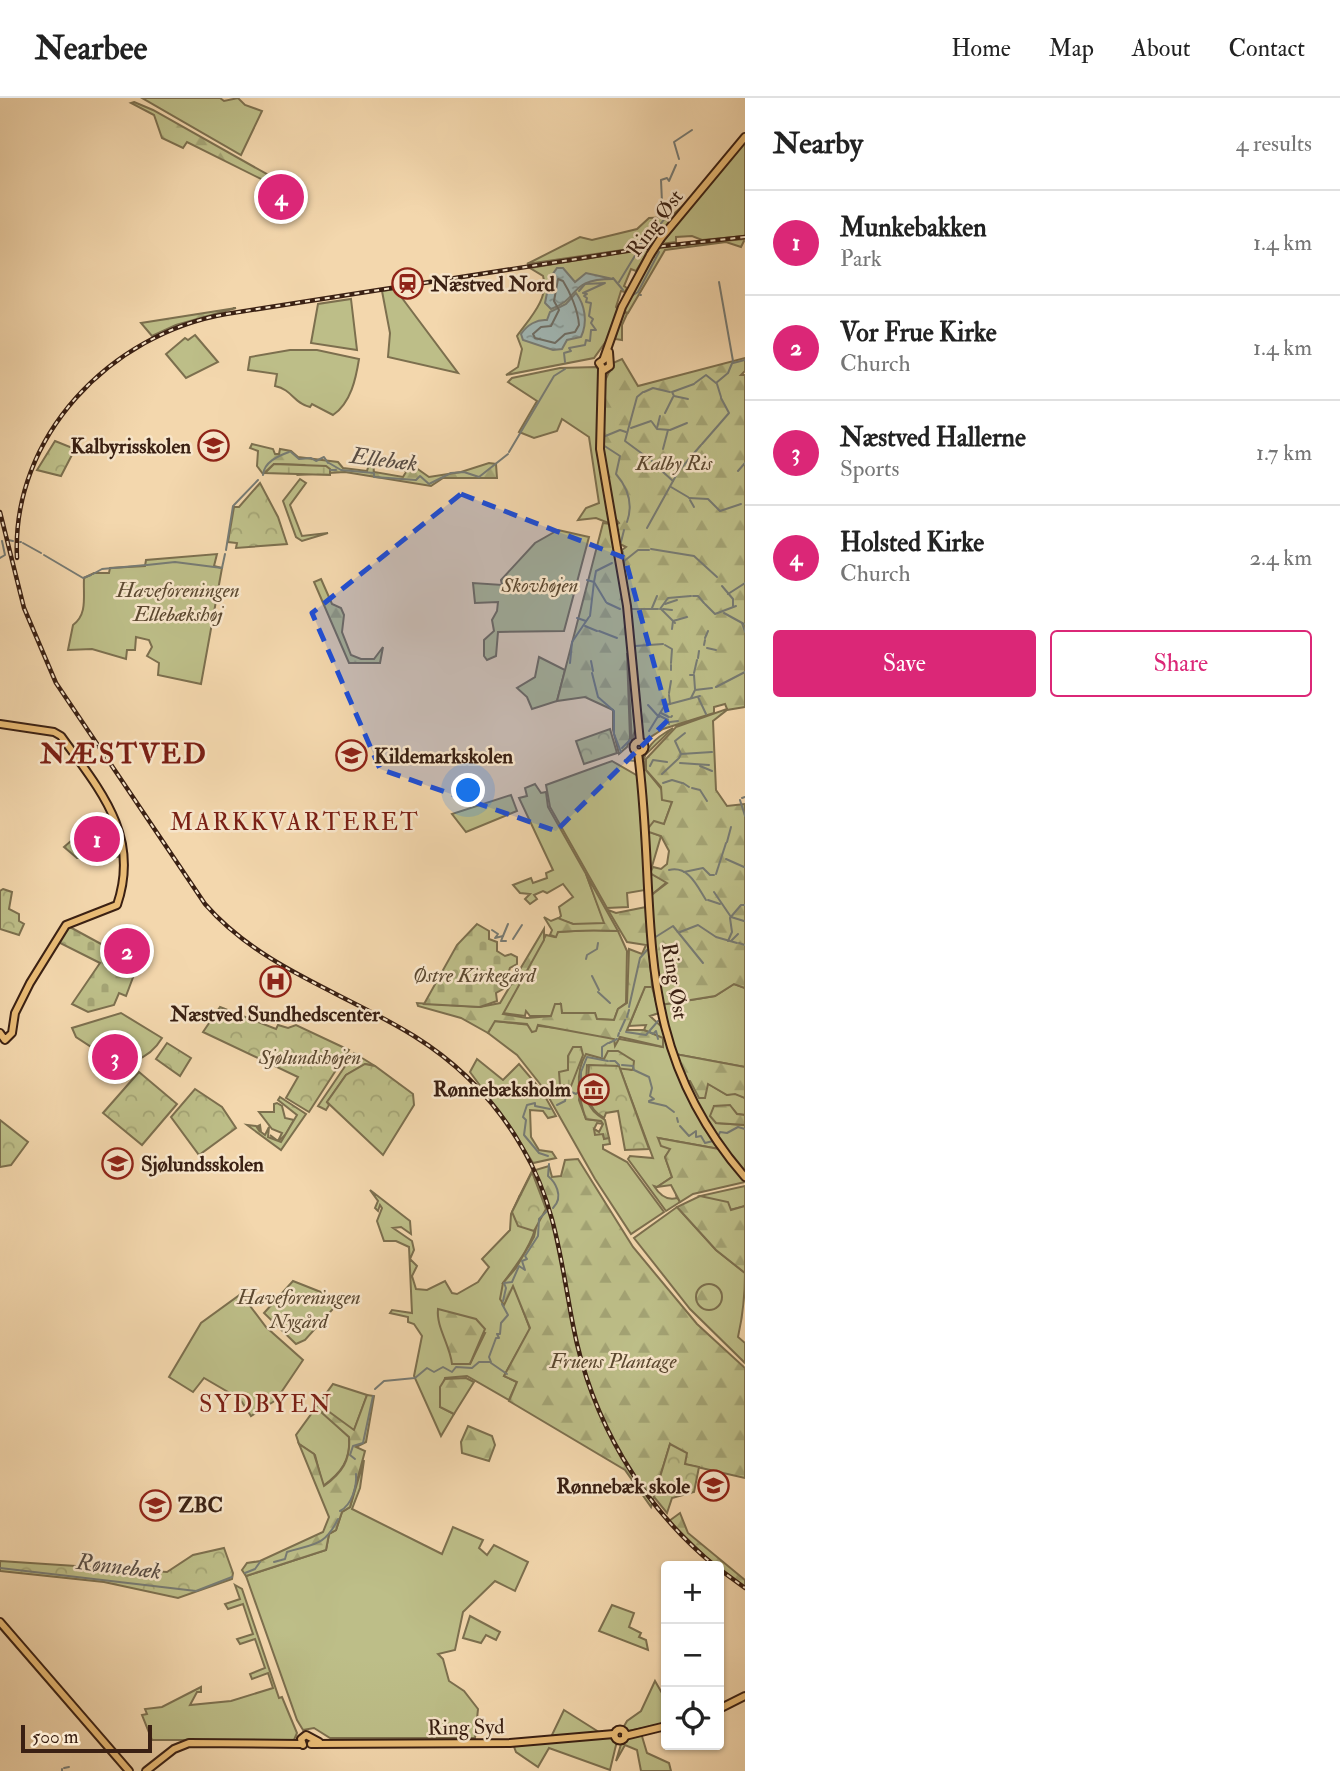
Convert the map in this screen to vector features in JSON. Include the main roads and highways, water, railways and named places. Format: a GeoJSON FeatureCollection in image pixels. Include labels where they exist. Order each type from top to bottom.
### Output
{"type":"FeatureCollection","features":[{"type":"Feature","properties":{"kind":"main road","name":"Ring Øst"},"geometry":{"type":"LineString","coordinates":[[745,137],[661,238],[622,307],[606,359],[611,365],[604,370],[601,385],[600,449],[627,606],[638,727],[638,743],[634,749],[640,752],[651,953],[661,1015],[690,1094],[712,1133],[745,1177]]}},
{"type":"Feature","properties":{"kind":"main road"},"geometry":{"type":"LineString","coordinates":[[0,1033],[5,1040],[12,1034],[15,1013],[34,976],[52,944],[71,921],[117,905],[125,857],[118,822],[58,733],[48,729],[26,729],[1,722]]}},
{"type":"Feature","properties":{"kind":"main road"},"geometry":{"type":"LineString","coordinates":[[1,722],[57,730],[66,738],[69,747]]}},
{"type":"Feature","properties":{"kind":"main road"},"geometry":{"type":"LineString","coordinates":[[0,1622],[131,1771]]}},
{"type":"Feature","properties":{"kind":"main road"},"geometry":{"type":"LineString","coordinates":[[724,1706],[745,1696]]}},
{"type":"Feature","properties":{"kind":"main road","name":"Ring Syd"},"geometry":{"type":"LineString","coordinates":[[150,1769],[174,1749],[189,1743],[286,1744],[301,1742],[307,1734],[312,1742],[334,1744],[486,1744],[599,1737],[614,1735],[619,1729],[625,1734],[661,1727]]}},
{"type":"Feature","properties":{"kind":"water"},"geometry":{"type":"Polygon","coordinates":[[[557,268],[563,268],[575,282],[586,273],[613,279],[588,282],[561,305],[551,309],[545,303],[550,278],[557,268]]]}},
{"type":"Feature","properties":{"kind":"water"},"geometry":{"type":"Polygon","coordinates":[[[576,293],[584,314],[581,337],[567,340],[562,349],[553,350],[523,340],[521,334],[526,328],[547,320],[550,312],[566,304],[576,293]]]}},
{"type":"Feature","properties":{"kind":"waterway"},"geometry":{"type":"LineString","coordinates":[[679,159],[674,142],[692,130]]}},
{"type":"Feature","properties":{"kind":"waterway"},"geometry":{"type":"LineString","coordinates":[[662,202],[661,180],[667,178],[669,181],[676,165]]}},
{"type":"Feature","properties":{"kind":"waterway"},"geometry":{"type":"LineString","coordinates":[[636,246],[648,240],[666,217]]}},
{"type":"Feature","properties":{"kind":"waterway"},"geometry":{"type":"LineString","coordinates":[[633,295],[638,292],[659,252]]}},
{"type":"Feature","properties":{"kind":"waterway"},"geometry":{"type":"LineString","coordinates":[[619,282],[636,254]]}},
{"type":"Feature","properties":{"kind":"waterway"},"geometry":{"type":"LineString","coordinates":[[613,278],[623,290]]}},
{"type":"Feature","properties":{"kind":"waterway"},"geometry":{"type":"LineString","coordinates":[[695,383],[706,375],[716,383],[728,373],[733,361],[719,282]]}},
{"type":"Feature","properties":{"kind":"waterway","name":"Ellebæk"},"geometry":{"type":"LineString","coordinates":[[565,362],[564,353],[571,351],[569,348],[585,345],[586,340],[590,341],[591,330],[596,330],[591,323],[593,319],[589,316],[591,303],[586,302],[587,298],[584,296],[587,294],[583,293],[605,283],[585,284],[579,291]]}},
{"type":"Feature","properties":{"kind":"waterway"},"geometry":{"type":"LineString","coordinates":[[733,363],[745,360]]}},
{"type":"Feature","properties":{"kind":"waterway","name":"Ellebæk"},"geometry":{"type":"LineString","coordinates":[[509,452],[554,376],[565,369]]}},
{"type":"Feature","properties":{"kind":"waterway"},"geometry":{"type":"LineString","coordinates":[[688,399],[674,396],[672,392],[694,384]]}},
{"type":"Feature","properties":{"kind":"waterway"},"geometry":{"type":"LineString","coordinates":[[717,384],[721,397]]}},
{"type":"Feature","properties":{"kind":"waterway"},"geometry":{"type":"LineString","coordinates":[[644,392],[653,388],[670,392]]}},
{"type":"Feature","properties":{"kind":"waterway"},"geometry":{"type":"LineString","coordinates":[[643,392],[637,397],[625,441],[652,461]]}},
{"type":"Feature","properties":{"kind":"waterway"},"geometry":{"type":"LineString","coordinates":[[665,413],[673,397]]}},
{"type":"Feature","properties":{"kind":"waterway"},"geometry":{"type":"LineString","coordinates":[[702,444],[729,413],[721,398]]}},
{"type":"Feature","properties":{"kind":"waterway"},"geometry":{"type":"LineString","coordinates":[[657,428],[660,416]]}},
{"type":"Feature","properties":{"kind":"waterway"},"geometry":{"type":"LineString","coordinates":[[631,428],[651,421]]}},
{"type":"Feature","properties":{"kind":"waterway"},"geometry":{"type":"LineString","coordinates":[[652,422],[657,429],[670,430],[687,423]]}},
{"type":"Feature","properties":{"kind":"waterway"},"geometry":{"type":"LineString","coordinates":[[603,437],[620,430],[626,432]]}},
{"type":"Feature","properties":{"kind":"waterway"},"geometry":{"type":"LineString","coordinates":[[663,449],[668,430]]}},
{"type":"Feature","properties":{"kind":"waterway"},"geometry":{"type":"LineString","coordinates":[[603,445],[620,456],[616,474],[628,497],[630,509],[627,522]]}},
{"type":"Feature","properties":{"kind":"waterway"},"geometry":{"type":"LineString","coordinates":[[647,528],[678,472],[701,445]]}},
{"type":"Feature","properties":{"kind":"waterway","name":"Ellebæk"},"geometry":{"type":"LineString","coordinates":[[263,475],[269,463],[289,452]]}},
{"type":"Feature","properties":{"kind":"waterway","name":"Ellebæk"},"geometry":{"type":"LineString","coordinates":[[291,452],[299,459],[311,458],[316,461],[324,457],[328,463]]}},
{"type":"Feature","properties":{"kind":"waterway","name":"Ellebæk"},"geometry":{"type":"LineString","coordinates":[[329,463],[341,470],[374,473],[374,477],[416,480],[420,476],[429,484],[451,473],[464,472],[479,477],[508,454]]}},
{"type":"Feature","properties":{"kind":"waterway"},"geometry":{"type":"LineString","coordinates":[[653,463],[673,481]]}},
{"type":"Feature","properties":{"kind":"waterway"},"geometry":{"type":"LineString","coordinates":[[738,471],[745,463]]}},
{"type":"Feature","properties":{"kind":"waterway"},"geometry":{"type":"LineString","coordinates":[[330,470],[336,470]]}},
{"type":"Feature","properties":{"kind":"waterway","name":"Ellebæk"},"geometry":{"type":"LineString","coordinates":[[234,505],[258,480]]}},
{"type":"Feature","properties":{"kind":"waterway"},"geometry":{"type":"LineString","coordinates":[[671,487],[688,497]]}},
{"type":"Feature","properties":{"kind":"waterway"},"geometry":{"type":"LineString","coordinates":[[689,498],[708,499],[720,511],[741,504]]}},
{"type":"Feature","properties":{"kind":"waterway"},"geometry":{"type":"LineString","coordinates":[[690,500],[694,507]]}},
{"type":"Feature","properties":{"kind":"waterway","name":"Ellebæk"},"geometry":{"type":"LineString","coordinates":[[226,550],[233,506]]}},
{"type":"Feature","properties":{"kind":"waterway"},"geometry":{"type":"LineString","coordinates":[[621,542],[624,530]]}},
{"type":"Feature","properties":{"kind":"waterway","name":"Ellebæk"},"geometry":{"type":"LineString","coordinates":[[8,540],[13,541]]}},
{"type":"Feature","properties":{"kind":"waterway","name":"Ellebæk"},"geometry":{"type":"LineString","coordinates":[[0,558],[5,555],[2,541]]}},
{"type":"Feature","properties":{"kind":"waterway","name":"Ellebæk"},"geometry":{"type":"LineString","coordinates":[[23,543],[41,553]]}},
{"type":"Feature","properties":{"kind":"waterway"},"geometry":{"type":"LineString","coordinates":[[651,549],[694,556],[717,577]]}},
{"type":"Feature","properties":{"kind":"waterway"},"geometry":{"type":"LineString","coordinates":[[623,562],[638,550],[649,550]]}},
{"type":"Feature","properties":{"kind":"waterway"},"geometry":{"type":"LineString","coordinates":[[623,552],[624,562]]}},
{"type":"Feature","properties":{"kind":"waterway","name":"Ellebæk"},"geometry":{"type":"LineString","coordinates":[[147,565],[175,562],[222,568],[225,554]]}},
{"type":"Feature","properties":{"kind":"waterway","name":"Ellebæk"},"geometry":{"type":"LineString","coordinates":[[44,555],[83,578],[91,575]]}},
{"type":"Feature","properties":{"kind":"waterway"},"geometry":{"type":"LineString","coordinates":[[587,580],[594,582],[596,571],[612,563]]}},
{"type":"Feature","properties":{"kind":"waterway","name":"Ellebæk"},"geometry":{"type":"LineString","coordinates":[[93,574],[102,569],[146,565]]}},
{"type":"Feature","properties":{"kind":"waterway"},"geometry":{"type":"LineString","coordinates":[[594,582],[606,602]]}},
{"type":"Feature","properties":{"kind":"waterway"},"geometry":{"type":"LineString","coordinates":[[590,616],[594,582]]}},
{"type":"Feature","properties":{"kind":"waterway"},"geometry":{"type":"LineString","coordinates":[[728,594],[745,583]]}},
{"type":"Feature","properties":{"kind":"waterway"},"geometry":{"type":"LineString","coordinates":[[722,586],[733,599],[733,606]]}},
{"type":"Feature","properties":{"kind":"waterway"},"geometry":{"type":"LineString","coordinates":[[652,608],[657,596]]}},
{"type":"Feature","properties":{"kind":"waterway"},"geometry":{"type":"LineString","coordinates":[[660,609],[668,598],[691,596]]}},
{"type":"Feature","properties":{"kind":"waterway"},"geometry":{"type":"LineString","coordinates":[[693,596],[698,596],[704,603]]}},
{"type":"Feature","properties":{"kind":"waterway"},"geometry":{"type":"LineString","coordinates":[[665,604],[677,600]]}},
{"type":"Feature","properties":{"kind":"waterway"},"geometry":{"type":"LineString","coordinates":[[607,603],[620,609]]}},
{"type":"Feature","properties":{"kind":"waterway"},"geometry":{"type":"LineString","coordinates":[[705,604],[715,614],[736,606]]}},
{"type":"Feature","properties":{"kind":"waterway"},"geometry":{"type":"LineString","coordinates":[[630,609],[640,609]]}},
{"type":"Feature","properties":{"kind":"waterway"},"geometry":{"type":"LineString","coordinates":[[641,609],[658,609]]}},
{"type":"Feature","properties":{"kind":"waterway"},"geometry":{"type":"LineString","coordinates":[[661,609],[675,623]]}},
{"type":"Feature","properties":{"kind":"waterway"},"geometry":{"type":"LineString","coordinates":[[663,609],[672,610]]}},
{"type":"Feature","properties":{"kind":"waterway"},"geometry":{"type":"LineString","coordinates":[[724,613],[744,624]]}},
{"type":"Feature","properties":{"kind":"waterway"},"geometry":{"type":"LineString","coordinates":[[570,663],[572,642],[589,617]]}},
{"type":"Feature","properties":{"kind":"waterway"},"geometry":{"type":"LineString","coordinates":[[672,629],[673,621],[687,617]]}},
{"type":"Feature","properties":{"kind":"waterway"},"geometry":{"type":"LineString","coordinates":[[577,618],[586,621]]}},
{"type":"Feature","properties":{"kind":"waterway"},"geometry":{"type":"LineString","coordinates":[[742,623],[745,632]]}},
{"type":"Feature","properties":{"kind":"waterway"},"geometry":{"type":"LineString","coordinates":[[585,626],[597,631]]}},
{"type":"Feature","properties":{"kind":"waterway"},"geometry":{"type":"LineString","coordinates":[[599,631],[617,638]]}},
{"type":"Feature","properties":{"kind":"waterway"},"geometry":{"type":"LineString","coordinates":[[705,638],[708,631]]}},
{"type":"Feature","properties":{"kind":"waterway"},"geometry":{"type":"LineString","coordinates":[[704,645],[705,640]]}},
{"type":"Feature","properties":{"kind":"waterway"},"geometry":{"type":"LineString","coordinates":[[635,646],[663,644]]}},
{"type":"Feature","properties":{"kind":"waterway"},"geometry":{"type":"LineString","coordinates":[[665,645],[672,649],[671,663]]}},
{"type":"Feature","properties":{"kind":"waterway"},"geometry":{"type":"LineString","coordinates":[[707,648],[716,650]]}},
{"type":"Feature","properties":{"kind":"waterway"},"geometry":{"type":"LineString","coordinates":[[698,658],[699,651]]}},
{"type":"Feature","properties":{"kind":"waterway"},"geometry":{"type":"LineString","coordinates":[[694,673],[697,660]]}},
{"type":"Feature","properties":{"kind":"waterway"},"geometry":{"type":"LineString","coordinates":[[591,661],[593,671]]}},
{"type":"Feature","properties":{"kind":"waterway"},"geometry":{"type":"LineString","coordinates":[[671,665],[671,670]]}},
{"type":"Feature","properties":{"kind":"waterway"},"geometry":{"type":"LineString","coordinates":[[716,687],[745,672]]}},
{"type":"Feature","properties":{"kind":"waterway"},"geometry":{"type":"LineString","coordinates":[[592,673],[598,697],[614,711],[614,734],[621,752]]}},
{"type":"Feature","properties":{"kind":"waterway"},"geometry":{"type":"LineString","coordinates":[[690,675],[694,675],[695,689]]}},
{"type":"Feature","properties":{"kind":"waterway"},"geometry":{"type":"LineString","coordinates":[[669,693],[671,681]]}},
{"type":"Feature","properties":{"kind":"waterway"},"geometry":{"type":"LineString","coordinates":[[691,698],[695,690],[712,688]]}},
{"type":"Feature","properties":{"kind":"waterway"},"geometry":{"type":"LineString","coordinates":[[669,695],[670,704]]}},
{"type":"Feature","properties":{"kind":"waterway"},"geometry":{"type":"LineString","coordinates":[[666,705],[700,696]]}},
{"type":"Feature","properties":{"kind":"waterway"},"geometry":{"type":"LineString","coordinates":[[698,697],[706,714]]}},
{"type":"Feature","properties":{"kind":"waterway"},"geometry":{"type":"LineString","coordinates":[[648,705],[659,717]]}},
{"type":"Feature","properties":{"kind":"waterway"},"geometry":{"type":"LineString","coordinates":[[649,731],[665,705]]}},
{"type":"Feature","properties":{"kind":"waterway"},"geometry":{"type":"LineString","coordinates":[[661,713],[669,717]]}},
{"type":"Feature","properties":{"kind":"waterway"},"geometry":{"type":"LineString","coordinates":[[660,716],[668,720],[669,724]]}},
{"type":"Feature","properties":{"kind":"waterway"},"geometry":{"type":"LineString","coordinates":[[670,722],[678,721]]}},
{"type":"Feature","properties":{"kind":"waterway"},"geometry":{"type":"LineString","coordinates":[[681,754],[675,741],[685,733]]}},
{"type":"Feature","properties":{"kind":"waterway"},"geometry":{"type":"LineString","coordinates":[[622,748],[630,740]]}},
{"type":"Feature","properties":{"kind":"waterway"},"geometry":{"type":"LineString","coordinates":[[679,758],[681,754],[712,752]]}},
{"type":"Feature","properties":{"kind":"waterway"},"geometry":{"type":"LineString","coordinates":[[662,774],[678,759]]}},
{"type":"Feature","properties":{"kind":"waterway"},"geometry":{"type":"LineString","coordinates":[[625,760],[636,761]]}},
{"type":"Feature","properties":{"kind":"waterway"},"geometry":{"type":"LineString","coordinates":[[650,766],[653,760],[667,762]]}},
{"type":"Feature","properties":{"kind":"waterway"},"geometry":{"type":"LineString","coordinates":[[680,763],[709,765]]}},
{"type":"Feature","properties":{"kind":"waterway"},"geometry":{"type":"LineString","coordinates":[[700,766],[712,771]]}},
{"type":"Feature","properties":{"kind":"waterway"},"geometry":{"type":"LineString","coordinates":[[663,783],[672,780],[682,783]]}},
{"type":"Feature","properties":{"kind":"waterway"},"geometry":{"type":"LineString","coordinates":[[683,783],[689,787]]}},
{"type":"Feature","properties":{"kind":"waterway"},"geometry":{"type":"LineString","coordinates":[[692,788],[700,790],[707,801]]}},
{"type":"Feature","properties":{"kind":"waterway"},"geometry":{"type":"LineString","coordinates":[[740,800],[745,816]]}},
{"type":"Feature","properties":{"kind":"waterway"},"geometry":{"type":"LineString","coordinates":[[727,842],[731,827]]}},
{"type":"Feature","properties":{"kind":"waterway"},"geometry":{"type":"LineString","coordinates":[[716,874],[726,843]]}},
{"type":"Feature","properties":{"kind":"waterway"},"geometry":{"type":"LineString","coordinates":[[726,859],[744,867]]}},
{"type":"Feature","properties":{"kind":"waterway"},"geometry":{"type":"LineString","coordinates":[[684,872],[703,868],[710,875],[714,875]]}},
{"type":"Feature","properties":{"kind":"waterway"},"geometry":{"type":"LineString","coordinates":[[669,870],[676,869],[687,874],[706,900]]}},
{"type":"Feature","properties":{"kind":"waterway"},"geometry":{"type":"LineString","coordinates":[[714,892],[731,917],[744,921]]}},
{"type":"Feature","properties":{"kind":"waterway"},"geometry":{"type":"LineString","coordinates":[[708,900],[720,904]]}},
{"type":"Feature","properties":{"kind":"waterway"},"geometry":{"type":"LineString","coordinates":[[728,941],[732,932],[730,918],[741,905],[745,905]]}},
{"type":"Feature","properties":{"kind":"waterway"},"geometry":{"type":"LineString","coordinates":[[503,936],[508,924]]}},
{"type":"Feature","properties":{"kind":"waterway"},"geometry":{"type":"LineString","coordinates":[[513,939],[522,925]]}},
{"type":"Feature","properties":{"kind":"waterway"},"geometry":{"type":"LineString","coordinates":[[680,932],[698,925],[716,937],[737,943]]}},
{"type":"Feature","properties":{"kind":"waterway"},"geometry":{"type":"LineString","coordinates":[[654,938],[673,926],[703,963]]}},
{"type":"Feature","properties":{"kind":"waterway"},"geometry":{"type":"LineString","coordinates":[[492,930],[498,934],[495,938],[503,936],[501,941],[506,941]]}},
{"type":"Feature","properties":{"kind":"waterway"},"geometry":{"type":"LineString","coordinates":[[731,941],[738,934]]}},
{"type":"Feature","properties":{"kind":"waterway"},"geometry":{"type":"LineString","coordinates":[[586,959],[587,955],[597,949],[598,943]]}},
{"type":"Feature","properties":{"kind":"waterway"},"geometry":{"type":"LineString","coordinates":[[739,943],[745,945]]}},
{"type":"Feature","properties":{"kind":"waterway"},"geometry":{"type":"LineString","coordinates":[[629,1007],[640,958],[647,950]]}},
{"type":"Feature","properties":{"kind":"waterway"},"geometry":{"type":"LineString","coordinates":[[592,976],[599,990]]}},
{"type":"Feature","properties":{"kind":"waterway"},"geometry":{"type":"LineString","coordinates":[[598,992],[610,1003]]}},
{"type":"Feature","properties":{"kind":"waterway"},"geometry":{"type":"LineString","coordinates":[[627,1017],[629,1010]]}},
{"type":"Feature","properties":{"kind":"waterway"},"geometry":{"type":"LineString","coordinates":[[620,1031],[625,1020]]}},
{"type":"Feature","properties":{"kind":"waterway"},"geometry":{"type":"LineString","coordinates":[[626,1032],[646,1035],[658,1021]]}},
{"type":"Feature","properties":{"kind":"waterway"},"geometry":{"type":"LineString","coordinates":[[650,1032],[653,1034],[656,1031],[658,1039]]}},
{"type":"Feature","properties":{"kind":"waterway"},"geometry":{"type":"LineString","coordinates":[[609,1043],[617,1039]]}},
{"type":"Feature","properties":{"kind":"waterway"},"geometry":{"type":"LineString","coordinates":[[602,1057],[602,1047],[608,1043]]}},
{"type":"Feature","properties":{"kind":"waterway","name":"Rønnebæk"},"geometry":{"type":"LineString","coordinates":[[557,1105],[565,1101],[567,1090],[576,1094],[581,1090],[581,1072],[587,1057],[608,1061]]}},
{"type":"Feature","properties":{"kind":"waterway","name":"Rønnebæk"},"geometry":{"type":"LineString","coordinates":[[610,1061],[619,1065]]}},
{"type":"Feature","properties":{"kind":"waterway","name":"Rønnebæk"},"geometry":{"type":"LineString","coordinates":[[622,1065],[633,1066],[634,1070],[649,1077],[652,1088],[650,1096],[654,1099],[649,1101]]}},
{"type":"Feature","properties":{"kind":"waterway","name":"Rønnebæk"},"geometry":{"type":"LineString","coordinates":[[649,1102],[666,1106],[674,1112]]}},
{"type":"Feature","properties":{"kind":"waterway","name":"Rønnebæk"},"geometry":{"type":"LineString","coordinates":[[548,1156],[539,1153],[524,1135],[526,1120],[523,1117],[527,1105],[535,1103],[535,1106],[550,1109]]}},
{"type":"Feature","properties":{"kind":"waterway","name":"Rønnebæk"},"geometry":{"type":"LineString","coordinates":[[677,1118],[678,1122]]}},
{"type":"Feature","properties":{"kind":"waterway","name":"Rønnebæk"},"geometry":{"type":"LineString","coordinates":[[680,1126],[689,1136],[696,1131],[696,1137],[701,1136],[705,1143],[713,1141]]}},
{"type":"Feature","properties":{"kind":"waterway","name":"Rønnebæk"},"geometry":{"type":"LineString","coordinates":[[718,1137],[720,1132],[727,1133],[738,1127],[745,1129]]}},
{"type":"Feature","properties":{"kind":"waterway","name":"Rønnebæk"},"geometry":{"type":"LineString","coordinates":[[549,1164],[548,1176],[558,1194],[553,1208]]}},
{"type":"Feature","properties":{"kind":"waterway","name":"Rønnebæk"},"geometry":{"type":"LineString","coordinates":[[503,1301],[506,1288],[504,1283],[512,1282],[519,1266],[525,1270],[522,1261],[527,1259],[525,1256],[538,1236],[539,1219],[548,1210]]}},
{"type":"Feature","properties":{"kind":"waterway","name":"Rønnebæk"},"geometry":{"type":"LineString","coordinates":[[375,1389],[384,1381],[415,1378],[427,1368],[434,1372],[443,1367],[452,1372],[456,1367],[472,1368],[479,1362],[491,1362],[489,1357],[496,1338],[499,1338],[497,1334],[500,1334],[501,1323],[508,1315],[502,1304]]}},
{"type":"Feature","properties":{"kind":"waterway"},"geometry":{"type":"LineString","coordinates":[[491,1363],[507,1374]]}},
{"type":"Feature","properties":{"kind":"waterway","name":"Rønnebæk"},"geometry":{"type":"LineString","coordinates":[[355,1459],[350,1455],[353,1446],[363,1443],[373,1396]]}},
{"type":"Feature","properties":{"kind":"waterway","name":"Rønnebæk"},"geometry":{"type":"LineString","coordinates":[[340,1511],[353,1495],[356,1474]]}},
{"type":"Feature","properties":{"kind":"waterway","name":"Rønnebæk"},"geometry":{"type":"LineString","coordinates":[[274,1562],[285,1559],[287,1552],[318,1543],[338,1519]]}},
{"type":"Feature","properties":{"kind":"waterway","name":"Rønnebæk"},"geometry":{"type":"LineString","coordinates":[[245,1573],[255,1569],[260,1562]]}},
{"type":"Feature","properties":{"kind":"waterway","name":"Rønnebæk"},"geometry":{"type":"LineString","coordinates":[[0,1568],[196,1591],[232,1577]]}},
{"type":"Feature","properties":{"kind":"waterway"},"geometry":{"type":"LineString","coordinates":[[64,1768],[69,1767]]}},
{"type":"Feature","properties":{"kind":"railway"},"geometry":{"type":"LineString","coordinates":[[17,558],[20,513],[31,471],[50,432],[76,398],[108,368],[144,343],[184,325],[226,314],[646,248],[745,237]]}},
{"type":"Feature","properties":{"kind":"railway"},"geometry":{"type":"LineString","coordinates":[[0,512],[24,608],[56,683],[205,904],[227,926],[277,962],[387,1020],[431,1047],[476,1086],[513,1132],[534,1170],[550,1213],[581,1360],[606,1427],[642,1488],[664,1516],[709,1561]]}},
{"type":"Feature","properties":{"kind":"railway"},"geometry":{"type":"LineString","coordinates":[[724,1573],[745,1588]]}},
{"type":"Feature","properties":{"kind":"place","name":"Holsted Kirke"},"geometry":{"type":"Point","coordinates":[281,197]}},
{"type":"Feature","properties":{"kind":"place","name":"Næstved Nord"},"geometry":{"type":"Point","coordinates":[408,284]}},
{"type":"Feature","properties":{"kind":"place","name":"Kalbyrisskolen"},"geometry":{"type":"Point","coordinates":[214,446]}},
{"type":"Feature","properties":{"kind":"place","name":"Kildemarkskolen"},"geometry":{"type":"Point","coordinates":[351,756]}},
{"type":"Feature","properties":{"kind":"place","name":"Munkebakken"},"geometry":{"type":"Point","coordinates":[97,839]}},
{"type":"Feature","properties":{"kind":"place","name":"Vor Frue Kirke"},"geometry":{"type":"Point","coordinates":[127,951]}},
{"type":"Feature","properties":{"kind":"place","name":"Næstved Sundhedscenter"},"geometry":{"type":"Point","coordinates":[275,982]}},
{"type":"Feature","properties":{"kind":"place","name":"Næstved Hallerne"},"geometry":{"type":"Point","coordinates":[115,1057]}},
{"type":"Feature","properties":{"kind":"place","name":"Rønnebæksholm"},"geometry":{"type":"Point","coordinates":[594,1089]}},
{"type":"Feature","properties":{"kind":"place","name":"Sjølundsskolen"},"geometry":{"type":"Point","coordinates":[118,1164]}},
{"type":"Feature","properties":{"kind":"place","name":"Rønnebæk skole"},"geometry":{"type":"Point","coordinates":[713,1486]}},
{"type":"Feature","properties":{"kind":"place","name":"ZBC"},"geometry":{"type":"Point","coordinates":[155,1505]}},
{"type":"Feature","properties":{"kind":"district","name":"NÆSTVED"},"geometry":{"type":"Point","coordinates":[124,753]}},
{"type":"Feature","properties":{"kind":"district","name":"MARKKVARTERET"},"geometry":{"type":"Point","coordinates":[295,822]}},
{"type":"Feature","properties":{"kind":"district","name":"SYDBYEN"},"geometry":{"type":"Point","coordinates":[266,1404]}},
{"type":"Feature","properties":{"kind":"park label","name":"Kalby Ris"},"geometry":{"type":"Point","coordinates":[674,463]}},
{"type":"Feature","properties":{"kind":"park label","name":"Skovhøjen"},"geometry":{"type":"Point","coordinates":[540,585]}},
{"type":"Feature","properties":{"kind":"park label","name":"Haveforeningen Ellebækshøj"},"geometry":{"type":"Point","coordinates":[178,602]}},
{"type":"Feature","properties":{"kind":"park label","name":"Østre Kirkegård"},"geometry":{"type":"Point","coordinates":[474,975]}},
{"type":"Feature","properties":{"kind":"park label","name":"Sjølundshøjen"},"geometry":{"type":"Point","coordinates":[310,1057]}},
{"type":"Feature","properties":{"kind":"park label","name":"Haveforeningen Nygård"},"geometry":{"type":"Point","coordinates":[299,1309]}},
{"type":"Feature","properties":{"kind":"park label","name":"Fruens Plantage"},"geometry":{"type":"Point","coordinates":[613,1361]}}]}
